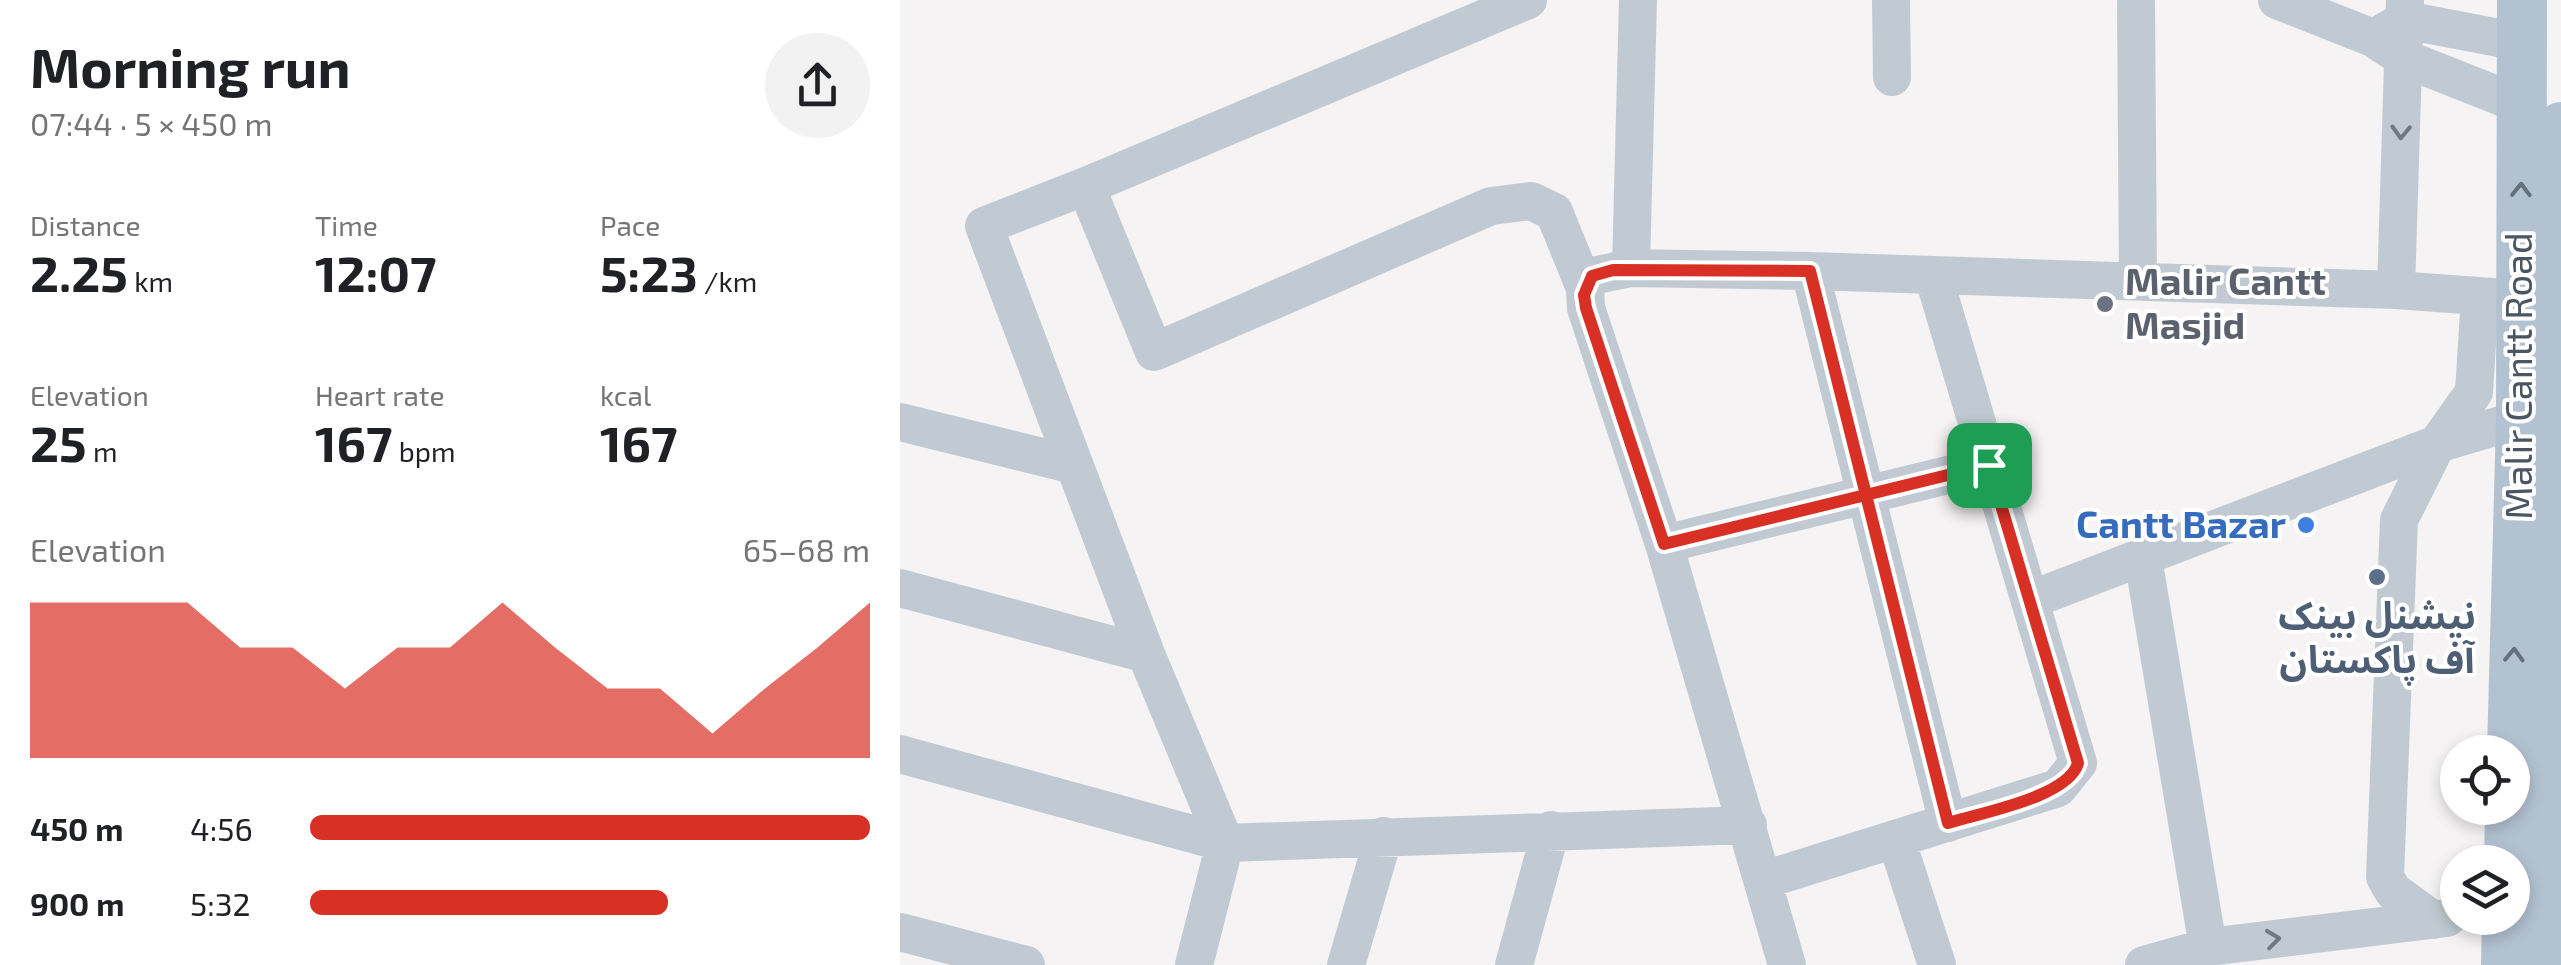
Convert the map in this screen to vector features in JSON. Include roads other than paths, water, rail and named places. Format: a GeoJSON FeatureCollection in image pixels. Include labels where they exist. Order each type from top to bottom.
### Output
{"type":"FeatureCollection","features":[{"type":"Feature","properties":{"kind":"main road","name":"Malir Cantt Road"},"geometry":{"type":"LineString","coordinates":[[2521,21],[2541,116],[2558,349],[2547,965]]}},
{"type":"Feature","properties":{"kind":"main road","name":"Malir Cantt Road"},"geometry":{"type":"LineString","coordinates":[[2512,735],[2521,418],[2500,298],[2541,116]]}},
{"type":"Feature","properties":{"kind":"main road"},"geometry":{"type":"LineString","coordinates":[[2506,965],[2507,935]]}},
{"type":"Feature","properties":{"kind":"street"},"geometry":{"type":"LineString","coordinates":[[1194,965],[1225,843],[1146,654],[984,226],[1528,0]]}},
{"type":"Feature","properties":{"kind":"street"},"geometry":{"type":"LineString","coordinates":[[1631,268],[1638,0]]}},
{"type":"Feature","properties":{"kind":"street"},"geometry":{"type":"LineString","coordinates":[[1891,0],[1892,77]]}},
{"type":"Feature","properties":{"kind":"street"},"geometry":{"type":"LineString","coordinates":[[2136,0],[2138,281]]}},
{"type":"Feature","properties":{"kind":"street"},"geometry":{"type":"LineString","coordinates":[[2277,0],[2396,29],[2541,116]]}},
{"type":"Feature","properties":{"kind":"street"},"geometry":{"type":"LineString","coordinates":[[2396,29],[2521,21]]}},
{"type":"Feature","properties":{"kind":"street"},"geometry":{"type":"LineString","coordinates":[[2396,29],[2396,290]]}},
{"type":"Feature","properties":{"kind":"street"},"geometry":{"type":"LineString","coordinates":[[1086,186],[1154,352],[1491,206],[1531,201],[1554,212],[1585,288],[1586,308],[1664,544],[1787,965]]}},
{"type":"Feature","properties":{"kind":"street"},"geometry":{"type":"LineString","coordinates":[[1585,288],[1601,272],[1631,268],[2138,281],[2396,290],[2500,298],[2474,392],[2437,444],[2399,520],[2385,876],[2393,892],[2440,916]]}},
{"type":"Feature","properties":{"kind":"street"},"geometry":{"type":"LineString","coordinates":[[1810,271],[1948,823]]}},
{"type":"Feature","properties":{"kind":"street"},"geometry":{"type":"LineString","coordinates":[[1764,880],[2058,788],[2076,772],[2078,763],[1934,278]]}},
{"type":"Feature","properties":{"kind":"street"},"geometry":{"type":"LineString","coordinates":[[2030,600],[2437,444],[2521,418]]}},
{"type":"Feature","properties":{"kind":"street"},"geometry":{"type":"LineString","coordinates":[[900,422],[1074,465]]}},
{"type":"Feature","properties":{"kind":"street"},"geometry":{"type":"LineString","coordinates":[[1664,544],[1989,465]]}},
{"type":"Feature","properties":{"kind":"street"},"geometry":{"type":"LineString","coordinates":[[2143,558],[2208,947]]}},
{"type":"Feature","properties":{"kind":"street"},"geometry":{"type":"LineString","coordinates":[[900,588],[1146,654]]}},
{"type":"Feature","properties":{"kind":"street"},"geometry":{"type":"LineString","coordinates":[[900,754],[1225,843],[1748,824]]}},
{"type":"Feature","properties":{"kind":"street"},"geometry":{"type":"LineString","coordinates":[[1514,965],[1551,830]]}},
{"type":"Feature","properties":{"kind":"street"},"geometry":{"type":"LineString","coordinates":[[1346,965],[1384,836]]}},
{"type":"Feature","properties":{"kind":"street"},"geometry":{"type":"LineString","coordinates":[[1896,840],[1937,965]]}},
{"type":"Feature","properties":{"kind":"street"},"geometry":{"type":"LineString","coordinates":[[2144,965],[2208,947],[2440,919]]}},
{"type":"Feature","properties":{"kind":"street"},"geometry":{"type":"LineString","coordinates":[[900,932],[956,956],[1026,965]]}},
{"type":"Feature","properties":{"kind":"place","name":"Malir Cantt Masjid"},"geometry":{"type":"Point","coordinates":[2105,304]}},
{"type":"Feature","properties":{"kind":"place","name":"Cantt Bazar"},"geometry":{"type":"Point","coordinates":[2306,525]}},
{"type":"Feature","properties":{"kind":"place","name":"نیشنل بینک آف پاکستان"},"geometry":{"type":"Point","coordinates":[2377,577]}}]}
